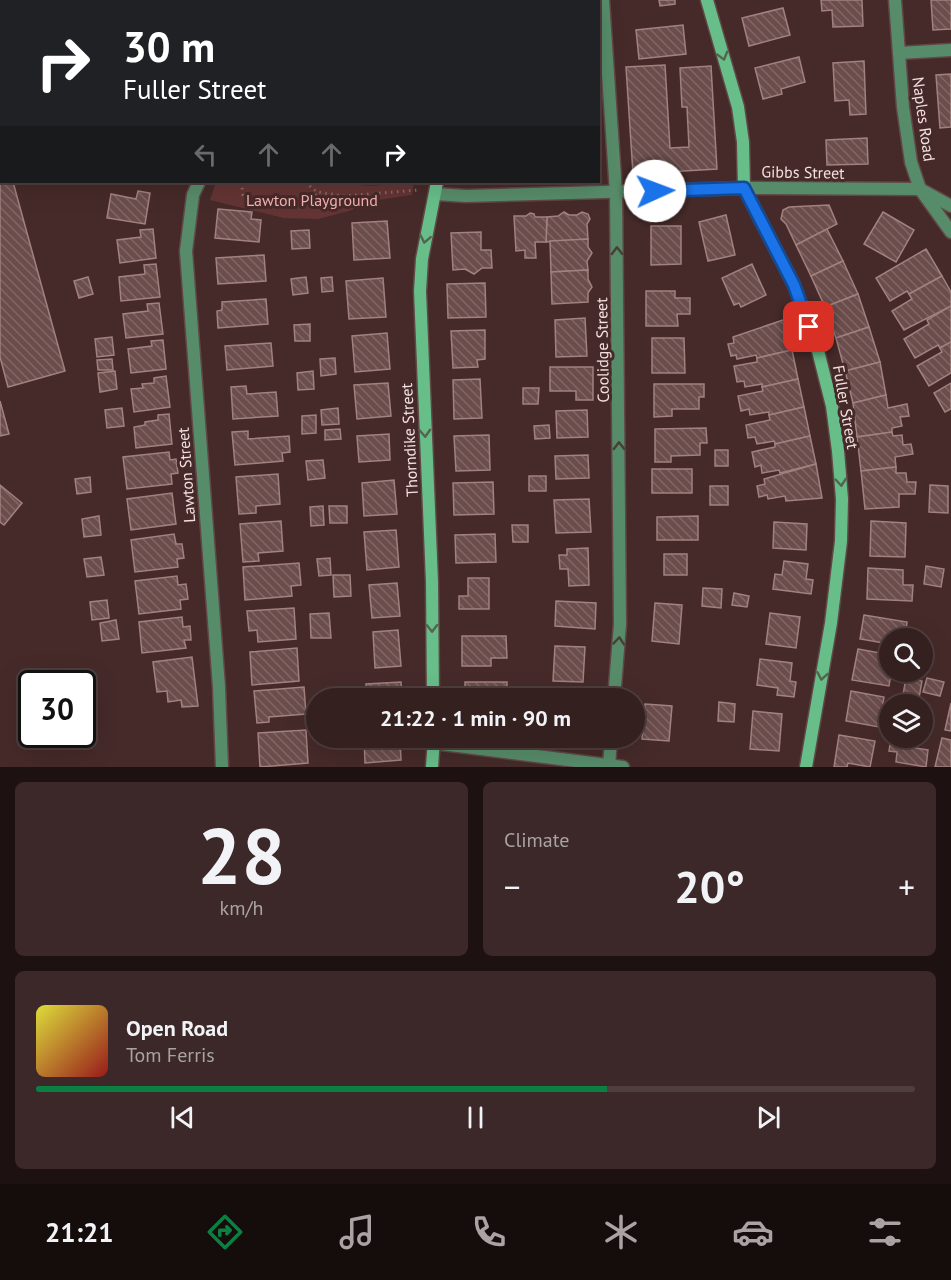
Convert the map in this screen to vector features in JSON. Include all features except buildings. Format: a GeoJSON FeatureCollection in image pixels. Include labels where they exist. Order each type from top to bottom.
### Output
{"type":"FeatureCollection","features":[{"type":"Feature","properties":{"kind":"street","name":"Coolidge Street"},"geometry":{"type":"LineString","coordinates":[[603,0],[616,193],[620,624],[615,688]]}},
{"type":"Feature","properties":{"kind":"street","name":"Fuller Street"},"geometry":{"type":"LineString","coordinates":[[707,0],[738,107],[743,142],[744,188],[794,285],[817,347],[832,406],[838,451],[842,499],[841,541],[831,623],[806,767]]}},
{"type":"Feature","properties":{"kind":"street","name":"Naples Road"},"geometry":{"type":"LineString","coordinates":[[896,0],[906,136],[911,162],[920,189],[951,232]]}},
{"type":"Feature","properties":{"kind":"street"},"geometry":{"type":"LineString","coordinates":[[899,53],[951,50]]}},
{"type":"Feature","properties":{"kind":"street","name":"Lawton Street"},"geometry":{"type":"LineString","coordinates":[[199,183],[193,195],[186,251],[219,687],[222,767]]}},
{"type":"Feature","properties":{"kind":"street","name":"Gibbs Street"},"geometry":{"type":"LineString","coordinates":[[436,188],[466,196],[744,188],[920,189],[951,206]]}},
{"type":"Feature","properties":{"kind":"street","name":"Thorndike Street"},"geometry":{"type":"LineString","coordinates":[[433,688],[432,582],[420,291],[422,260],[436,188]]}},
{"type":"Feature","properties":{"kind":"street"},"geometry":{"type":"LineString","coordinates":[[432,767],[433,748]]}},
{"type":"Feature","properties":{"kind":"street"},"geometry":{"type":"LineString","coordinates":[[483,748],[623,767]]}},
{"type":"Feature","properties":{"kind":"street"},"geometry":{"type":"LineString","coordinates":[[609,766],[610,748]]}},
{"type":"Feature","properties":{"kind":"path"},"geometry":{"type":"LineString","coordinates":[[243,183],[243,195],[249,198],[271,200],[294,206],[314,199],[317,192]]}},
{"type":"Feature","properties":{"kind":"path"},"geometry":{"type":"LineString","coordinates":[[306,183],[317,192],[344,196],[418,190]]}},
{"type":"Feature","properties":{"kind":"green space","name":"Lawton Playground"},"geometry":{"type":"Polygon","coordinates":[[[216,183],[360,183],[360,185],[367,186],[414,183],[412,195],[372,201],[349,211],[318,219],[284,218],[210,200],[216,183]]]}},
{"type":"Feature","properties":{"kind":"route"},"geometry":{"type":"LineString","coordinates":[[655,191],[744,188],[794,285],[809,327]]}}]}
